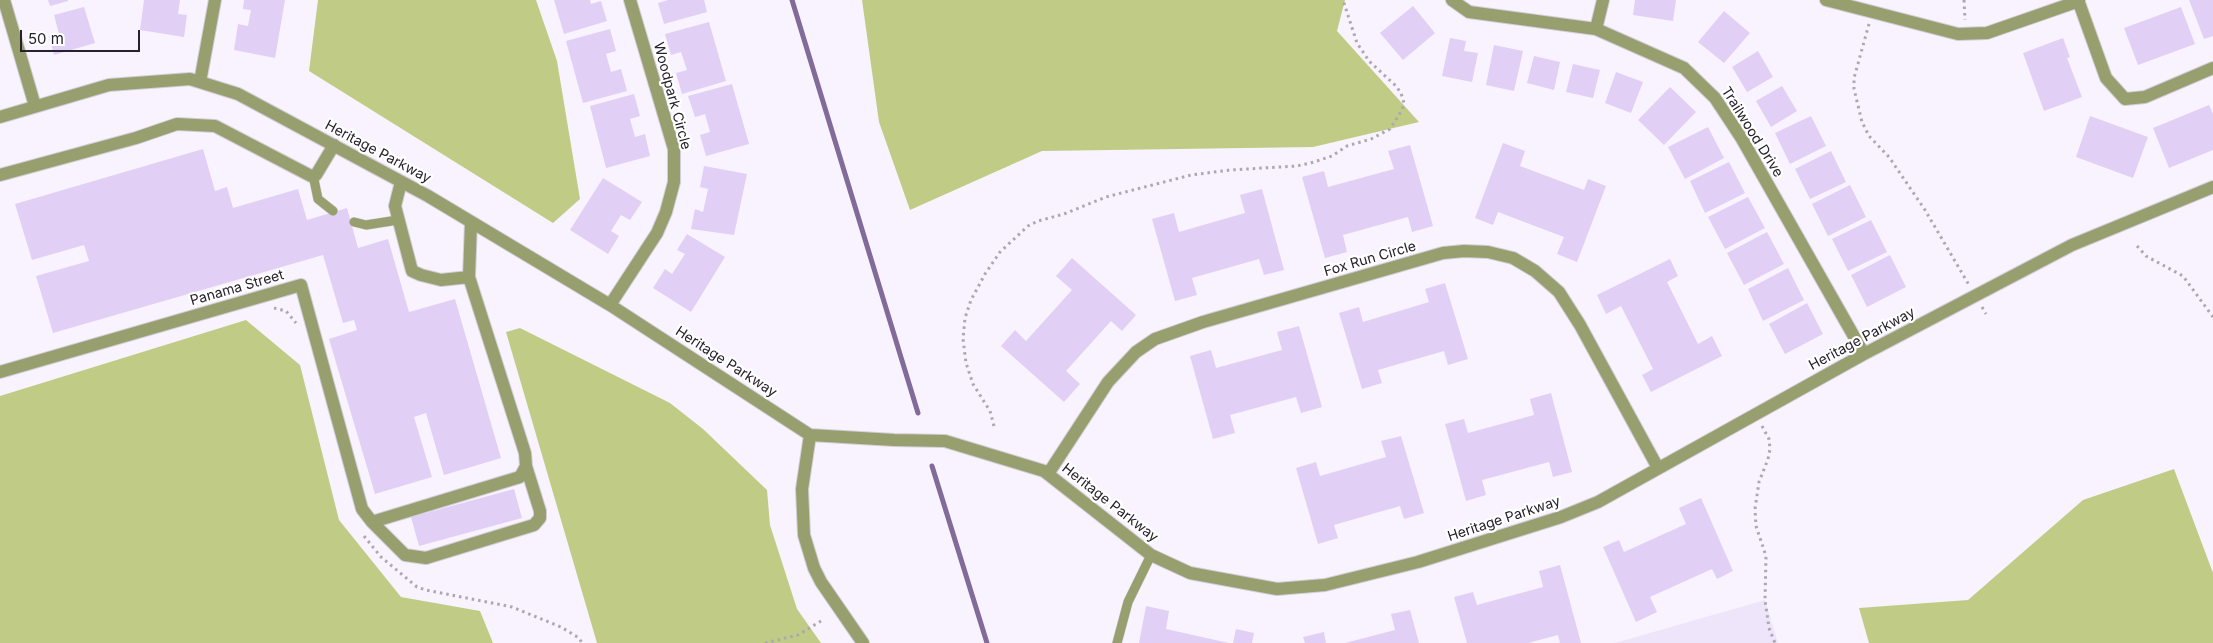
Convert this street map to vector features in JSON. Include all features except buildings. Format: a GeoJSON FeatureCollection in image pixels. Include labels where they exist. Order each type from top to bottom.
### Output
{"type":"FeatureCollection","features":[{"type":"Feature","properties":{"kind":"street"},"geometry":{"type":"LineString","coordinates":[[4,0],[35,106]]}},
{"type":"Feature","properties":{"kind":"street"},"geometry":{"type":"LineString","coordinates":[[200,82],[215,0]]}},
{"type":"Feature","properties":{"kind":"street","name":"Woodpark Circle"},"geometry":{"type":"LineString","coordinates":[[610,305],[657,233],[666,212],[674,182],[674,149],[630,0]]}},
{"type":"Feature","properties":{"kind":"street","name":"Trailwood Drive"},"geometry":{"type":"LineString","coordinates":[[1452,0],[1469,12],[1596,29],[1684,68],[1715,98],[1742,139],[1864,354]]}},
{"type":"Feature","properties":{"kind":"street"},"geometry":{"type":"LineString","coordinates":[[1596,29],[1603,0]]}},
{"type":"Feature","properties":{"kind":"street"},"geometry":{"type":"LineString","coordinates":[[1826,0],[1958,34],[1986,33],[2078,0],[2106,78],[2125,99],[2145,97],[2213,68]]}},
{"type":"Feature","properties":{"kind":"street","name":"Heritage Parkway"},"geometry":{"type":"LineString","coordinates":[[0,117],[110,84],[190,79],[238,94],[334,145],[471,222],[610,305],[810,435],[945,441],[1048,474],[1151,555],[1190,573],[1277,589],[1325,585],[1418,562],[1561,518],[1598,502],[1864,354],[2072,245],[2213,187]]}},
{"type":"Feature","properties":{"kind":"street"},"geometry":{"type":"LineString","coordinates":[[0,175],[136,138],[177,124],[190,123],[215,126],[249,145],[313,175],[316,174],[334,145]]}},
{"type":"Feature","properties":{"kind":"street"},"geometry":{"type":"LineString","coordinates":[[401,182],[395,206],[412,271],[441,280],[469,277]]}},
{"type":"Feature","properties":{"kind":"street","name":"Panama Street"},"geometry":{"type":"LineString","coordinates":[[0,372],[301,285],[362,509],[372,522],[405,555],[426,558],[534,525],[540,518],[540,512],[526,466],[525,453],[469,277],[471,222]]}},
{"type":"Feature","properties":{"kind":"street","name":"Fox Run Circle"},"geometry":{"type":"LineString","coordinates":[[1048,474],[1108,382],[1136,352],[1155,339],[1203,322],[1424,259],[1464,251],[1488,252],[1513,258],[1535,271],[1559,292],[1580,325],[1658,468]]}},
{"type":"Feature","properties":{"kind":"street"},"geometry":{"type":"LineString","coordinates":[[810,435],[802,489],[804,535],[814,568],[863,643]]}},
{"type":"Feature","properties":{"kind":"street"},"geometry":{"type":"LineString","coordinates":[[372,522],[520,476],[526,466]]}},
{"type":"Feature","properties":{"kind":"lane"},"geometry":{"type":"LineString","coordinates":[[313,175],[318,198],[332,211]]}},
{"type":"Feature","properties":{"kind":"lane"},"geometry":{"type":"LineString","coordinates":[[354,222],[366,225],[398,220]]}},
{"type":"Feature","properties":{"kind":"lane"},"geometry":{"type":"LineString","coordinates":[[1117,643],[1128,602],[1151,555]]}},
{"type":"Feature","properties":{"kind":"path"},"geometry":{"type":"LineString","coordinates":[[994,426],[990,412],[973,384],[966,363],[963,339],[965,318],[971,300],[985,274],[1005,247],[1028,226],[1106,197],[1191,175],[1230,170],[1297,166],[1314,162],[1332,156],[1347,146],[1371,139],[1390,128],[1402,110],[1404,103],[1401,94],[1396,86],[1369,61],[1357,43],[1343,0]]}},
{"type":"Feature","properties":{"kind":"path"},"geometry":{"type":"LineString","coordinates":[[1964,0],[1965,34]]}},
{"type":"Feature","properties":{"kind":"path"},"geometry":{"type":"LineString","coordinates":[[1871,12],[1865,44],[1854,78],[1854,89],[1860,115],[1870,136],[1889,157],[1925,210],[1971,287]]}},
{"type":"Feature","properties":{"kind":"path"},"geometry":{"type":"LineString","coordinates":[[2137,246],[2140,252],[2146,256],[2184,276],[2213,317]]}},
{"type":"Feature","properties":{"kind":"path"},"geometry":{"type":"LineString","coordinates":[[1981,305],[1986,314]]}},
{"type":"Feature","properties":{"kind":"path"},"geometry":{"type":"LineString","coordinates":[[266,306],[286,311],[301,331]]}},
{"type":"Feature","properties":{"kind":"path"},"geometry":{"type":"LineString","coordinates":[[1755,414],[1769,439],[1770,449],[1759,482],[1755,509],[1758,531],[1766,556],[1765,600],[1769,628],[1774,643]]}},
{"type":"Feature","properties":{"kind":"path"},"geometry":{"type":"LineString","coordinates":[[362,533],[381,556],[417,587],[512,607],[561,627],[579,638],[582,643]]}},
{"type":"Feature","properties":{"kind":"path"},"geometry":{"type":"LineString","coordinates":[[765,643],[798,635],[821,621]]}},
{"type":"Feature","properties":{"kind":"shaded area"},"geometry":{"type":"Polygon","coordinates":[[[1765,600],[1778,643],[1615,643],[1765,600]]]}},
{"type":"Feature","properties":{"kind":"green space"},"geometry":{"type":"Polygon","coordinates":[[[318,0],[536,0],[557,61],[580,199],[553,223],[309,71],[318,0]]]}},
{"type":"Feature","properties":{"kind":"green space"},"geometry":{"type":"Polygon","coordinates":[[[862,0],[1345,0],[1337,31],[1419,122],[1313,147],[1042,151],[910,210],[879,122],[862,0]]]}},
{"type":"Feature","properties":{"kind":"green space"},"geometry":{"type":"Polygon","coordinates":[[[246,320],[300,365],[339,520],[401,597],[480,611],[493,643],[0,643],[0,396],[246,320]]]}},
{"type":"Feature","properties":{"kind":"green space"},"geometry":{"type":"Polygon","coordinates":[[[520,328],[670,403],[703,429],[767,490],[770,525],[797,609],[821,643],[597,643],[506,332],[520,328]]]}},
{"type":"Feature","properties":{"kind":"green space"},"geometry":{"type":"Polygon","coordinates":[[[2174,469],[2213,573],[2213,643],[1869,643],[1859,608],[1968,600],[2083,500],[2174,469]]]}},
{"type":"Feature","properties":{"kind":"waterway"},"geometry":{"type":"LineString","coordinates":[[792,0],[918,413]]}},
{"type":"Feature","properties":{"kind":"waterway"},"geometry":{"type":"LineString","coordinates":[[932,466],[987,643]]}}]}
